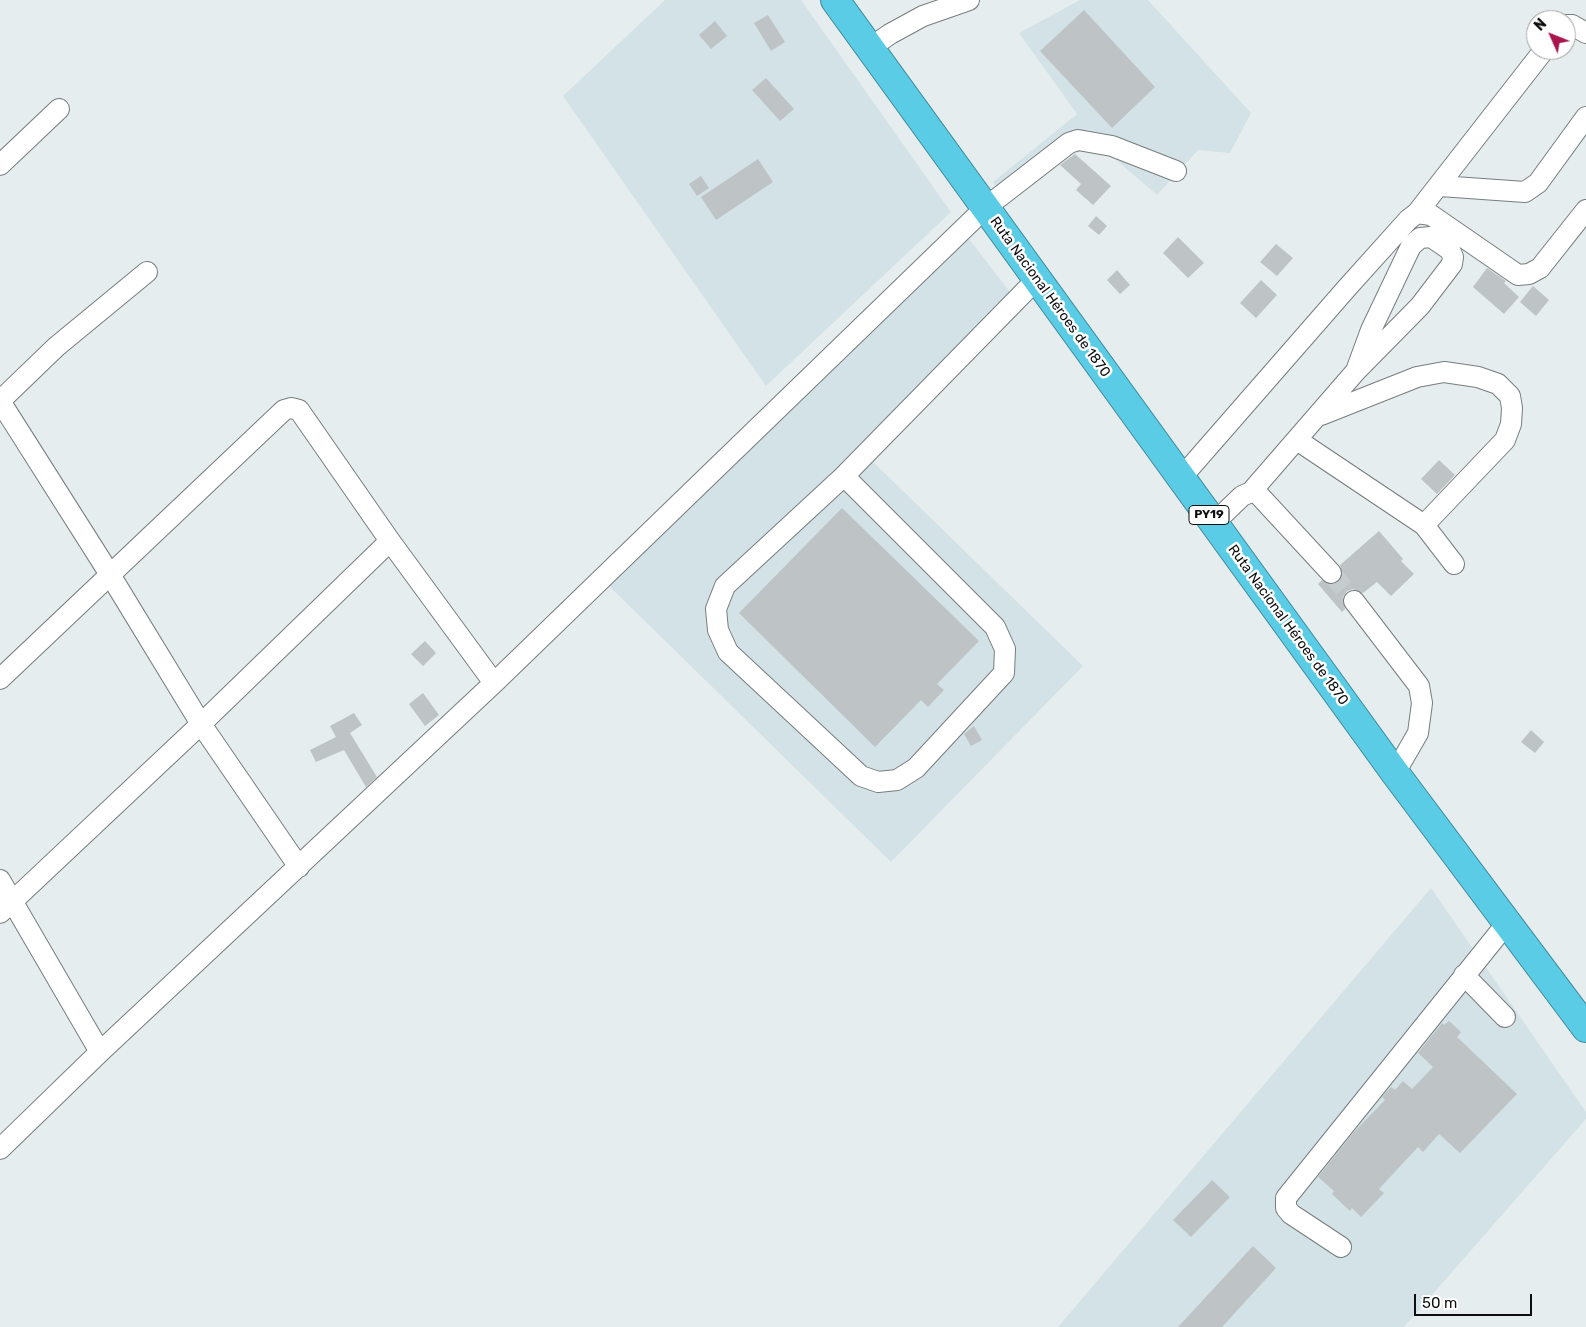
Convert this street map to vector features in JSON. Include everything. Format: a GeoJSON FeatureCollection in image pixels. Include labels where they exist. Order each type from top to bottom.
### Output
{"type":"FeatureCollection","features":[{"type":"Feature","properties":{"kind":"highway","name":"Ruta Nacional Héroes de 1870"},"geometry":{"type":"LineString","coordinates":[[835,0],[1394,773],[1586,1028]]}},
{"type":"Feature","properties":{"kind":"street"},"geometry":{"type":"LineString","coordinates":[[870,48],[890,34],[923,16],[968,0]]}},
{"type":"Feature","properties":{"kind":"street"},"geometry":{"type":"LineString","coordinates":[[1181,478],[1339,297],[1440,186],[1536,60]]}},
{"type":"Feature","properties":{"kind":"street"},"geometry":{"type":"LineString","coordinates":[[0,165],[59,109]]}},
{"type":"Feature","properties":{"kind":"street"},"geometry":{"type":"LineString","coordinates":[[1440,186],[1525,192],[1538,184],[1586,117]]}},
{"type":"Feature","properties":{"kind":"street"},"geometry":{"type":"LineString","coordinates":[[0,1149],[100,1052],[494,683],[985,208],[1069,143],[1078,140],[1112,146],[1176,171]]}},
{"type":"Feature","properties":{"kind":"street"},"geometry":{"type":"LineString","coordinates":[[1417,213],[1431,215],[1518,275],[1529,274],[1540,268],[1586,210]]}},
{"type":"Feature","properties":{"kind":"street"},"geometry":{"type":"LineString","coordinates":[[1214,523],[1242,496],[1251,492],[1356,370],[1420,306],[1452,264],[1453,257],[1450,250],[1430,237],[1420,238],[1411,246],[1370,330],[1356,370]]}},
{"type":"Feature","properties":{"kind":"street"},"geometry":{"type":"LineString","coordinates":[[147,272],[56,347],[0,401],[110,573],[201,724],[298,867]]}},
{"type":"Feature","properties":{"kind":"street"},"geometry":{"type":"LineString","coordinates":[[844,476],[995,627],[1005,649],[1004,673],[916,768],[897,780],[878,782],[862,776],[728,652],[718,630],[716,609],[725,586],[844,476],[1036,280]]}},
{"type":"Feature","properties":{"kind":"street"},"geometry":{"type":"LineString","coordinates":[[1317,416],[1417,377],[1444,372],[1478,377],[1498,384],[1510,396],[1512,408],[1511,424],[1505,440],[1424,524]]}},
{"type":"Feature","properties":{"kind":"street"},"geometry":{"type":"LineString","coordinates":[[0,679],[284,410],[291,408],[299,410],[390,541],[494,683]]}},
{"type":"Feature","properties":{"kind":"street"},"geometry":{"type":"LineString","coordinates":[[1297,440],[1325,461],[1424,524],[1454,564]]}},
{"type":"Feature","properties":{"kind":"street"},"geometry":{"type":"LineString","coordinates":[[1251,492],[1258,494],[1266,500],[1331,573]]}},
{"type":"Feature","properties":{"kind":"street"},"geometry":{"type":"LineString","coordinates":[[6,907],[201,724],[390,541]]}},
{"type":"Feature","properties":{"kind":"street"},"geometry":{"type":"LineString","coordinates":[[1354,601],[1418,686],[1422,703],[1418,733],[1394,773]]}},
{"type":"Feature","properties":{"kind":"street"},"geometry":{"type":"LineString","coordinates":[[0,880],[6,907],[100,1052]]}},
{"type":"Feature","properties":{"kind":"street"},"geometry":{"type":"LineString","coordinates":[[1341,1247],[1291,1214],[1286,1208],[1286,1198],[1507,923]]}},
{"type":"Feature","properties":{"kind":"street"},"geometry":{"type":"LineString","coordinates":[[1464,975],[1505,1017]]}},
{"type":"Feature","properties":{"kind":"shaded area"},"geometry":{"type":"Polygon","coordinates":[[[665,0],[801,0],[951,212],[766,386],[563,96],[665,0]]]}},
{"type":"Feature","properties":{"kind":"shaded area"},"geometry":{"type":"Polygon","coordinates":[[[1080,0],[1148,0],[1251,113],[1230,153],[1198,150],[1157,195],[1092,139],[1003,196],[993,182],[1077,114],[1019,33],[1080,0]]]}},
{"type":"Feature","properties":{"kind":"shaded area"},"geometry":{"type":"Polygon","coordinates":[[[966,235],[1020,305],[866,455],[1083,666],[891,862],[606,583],[966,235]]]}},
{"type":"Feature","properties":{"kind":"shaded area"},"geometry":{"type":"Polygon","coordinates":[[[1431,888],[1586,1112],[1586,1119],[1404,1327],[1058,1327],[1431,888]]]}},
{"type":"Feature","properties":{"kind":"building"},"geometry":{"type":"Polygon","coordinates":[[[1084,10],[1155,87],[1112,128],[1040,51],[1084,10]]]}},
{"type":"Feature","properties":{"kind":"building"},"geometry":{"type":"Polygon","coordinates":[[[768,15],[785,42],[771,51],[754,23],[768,15]]]}},
{"type":"Feature","properties":{"kind":"building"},"geometry":{"type":"Polygon","coordinates":[[[715,21],[727,36],[711,49],[699,35],[715,21]]]}},
{"type":"Feature","properties":{"kind":"building"},"geometry":{"type":"Polygon","coordinates":[[[766,78],[794,109],[780,121],[752,90],[766,78]]]}},
{"type":"Feature","properties":{"kind":"building"},"geometry":{"type":"Polygon","coordinates":[[[1075,154],[1111,186],[1093,205],[1076,190],[1081,184],[1060,165],[1075,154]]]}},
{"type":"Feature","properties":{"kind":"building"},"geometry":{"type":"Polygon","coordinates":[[[758,159],[773,182],[716,220],[701,197],[758,159]]]}},
{"type":"Feature","properties":{"kind":"building"},"geometry":{"type":"Polygon","coordinates":[[[701,176],[709,188],[697,196],[689,184],[701,176]]]}},
{"type":"Feature","properties":{"kind":"building"},"geometry":{"type":"Polygon","coordinates":[[[1096,216],[1107,226],[1099,235],[1088,226],[1096,216]]]}},
{"type":"Feature","properties":{"kind":"building"},"geometry":{"type":"Polygon","coordinates":[[[1178,237],[1204,263],[1188,278],[1163,253],[1178,237]]]}},
{"type":"Feature","properties":{"kind":"building"},"geometry":{"type":"Polygon","coordinates":[[[1276,244],[1293,258],[1277,276],[1260,262],[1276,244]]]}},
{"type":"Feature","properties":{"kind":"building"},"geometry":{"type":"Polygon","coordinates":[[[1487,268],[1506,281],[1504,283],[1519,297],[1504,314],[1473,287],[1487,268]]]}},
{"type":"Feature","properties":{"kind":"building"},"geometry":{"type":"Polygon","coordinates":[[[1117,270],[1130,285],[1120,294],[1107,280],[1117,270]]]}},
{"type":"Feature","properties":{"kind":"building"},"geometry":{"type":"Polygon","coordinates":[[[1261,280],[1277,295],[1256,318],[1240,303],[1261,280]]]}},
{"type":"Feature","properties":{"kind":"building"},"geometry":{"type":"Polygon","coordinates":[[[1533,286],[1549,300],[1536,316],[1520,302],[1533,286]]]}},
{"type":"Feature","properties":{"kind":"building"},"geometry":{"type":"Polygon","coordinates":[[[1439,460],[1455,475],[1437,494],[1421,479],[1439,460]]]}},
{"type":"Feature","properties":{"kind":"building"},"geometry":{"type":"Polygon","coordinates":[[[842,508],[979,641],[937,684],[944,690],[928,707],[921,700],[875,747],[739,613],[842,508]]]}},
{"type":"Feature","properties":{"kind":"building"},"geometry":{"type":"Polygon","coordinates":[[[1379,531],[1403,559],[1401,561],[1414,574],[1391,596],[1377,582],[1363,593],[1353,589],[1347,591],[1343,597],[1345,609],[1342,612],[1318,584],[1322,580],[1328,584],[1339,582],[1342,576],[1340,565],[1379,531]]]}},
{"type":"Feature","properties":{"kind":"building"},"geometry":{"type":"Polygon","coordinates":[[[425,641],[436,653],[423,666],[411,654],[425,641]]]}},
{"type":"Feature","properties":{"kind":"building"},"geometry":{"type":"Polygon","coordinates":[[[423,693],[439,715],[425,726],[409,704],[423,693]]]}},
{"type":"Feature","properties":{"kind":"building"},"geometry":{"type":"Polygon","coordinates":[[[354,713],[362,725],[350,733],[377,777],[366,787],[344,750],[316,762],[310,750],[336,737],[330,726],[354,713]]]}},
{"type":"Feature","properties":{"kind":"building"},"geometry":{"type":"Polygon","coordinates":[[[974,726],[982,740],[971,746],[964,734],[974,726]]]}},
{"type":"Feature","properties":{"kind":"building"},"geometry":{"type":"Polygon","coordinates":[[[1531,730],[1544,742],[1535,753],[1521,742],[1531,730]]]}},
{"type":"Feature","properties":{"kind":"building"},"geometry":{"type":"Polygon","coordinates":[[[1449,1021],[1461,1032],[1457,1037],[1517,1094],[1460,1153],[1439,1134],[1423,1152],[1418,1147],[1379,1189],[1384,1193],[1361,1217],[1352,1208],[1350,1211],[1332,1194],[1334,1191],[1318,1177],[1354,1132],[1385,1100],[1382,1097],[1391,1087],[1395,1090],[1403,1081],[1412,1089],[1433,1067],[1418,1053],[1442,1023],[1444,1025],[1449,1021]]]}},
{"type":"Feature","properties":{"kind":"building"},"geometry":{"type":"Polygon","coordinates":[[[1212,1180],[1230,1197],[1191,1237],[1173,1220],[1212,1180]]]}},
{"type":"Feature","properties":{"kind":"building"},"geometry":{"type":"Polygon","coordinates":[[[1253,1246],[1276,1268],[1222,1327],[1178,1327],[1253,1246]]]}},
{"type":"Feature","properties":{"kind":"tunnel"},"geometry":{"type":"LineString","coordinates":[[1331,573],[1354,601]]}}]}
